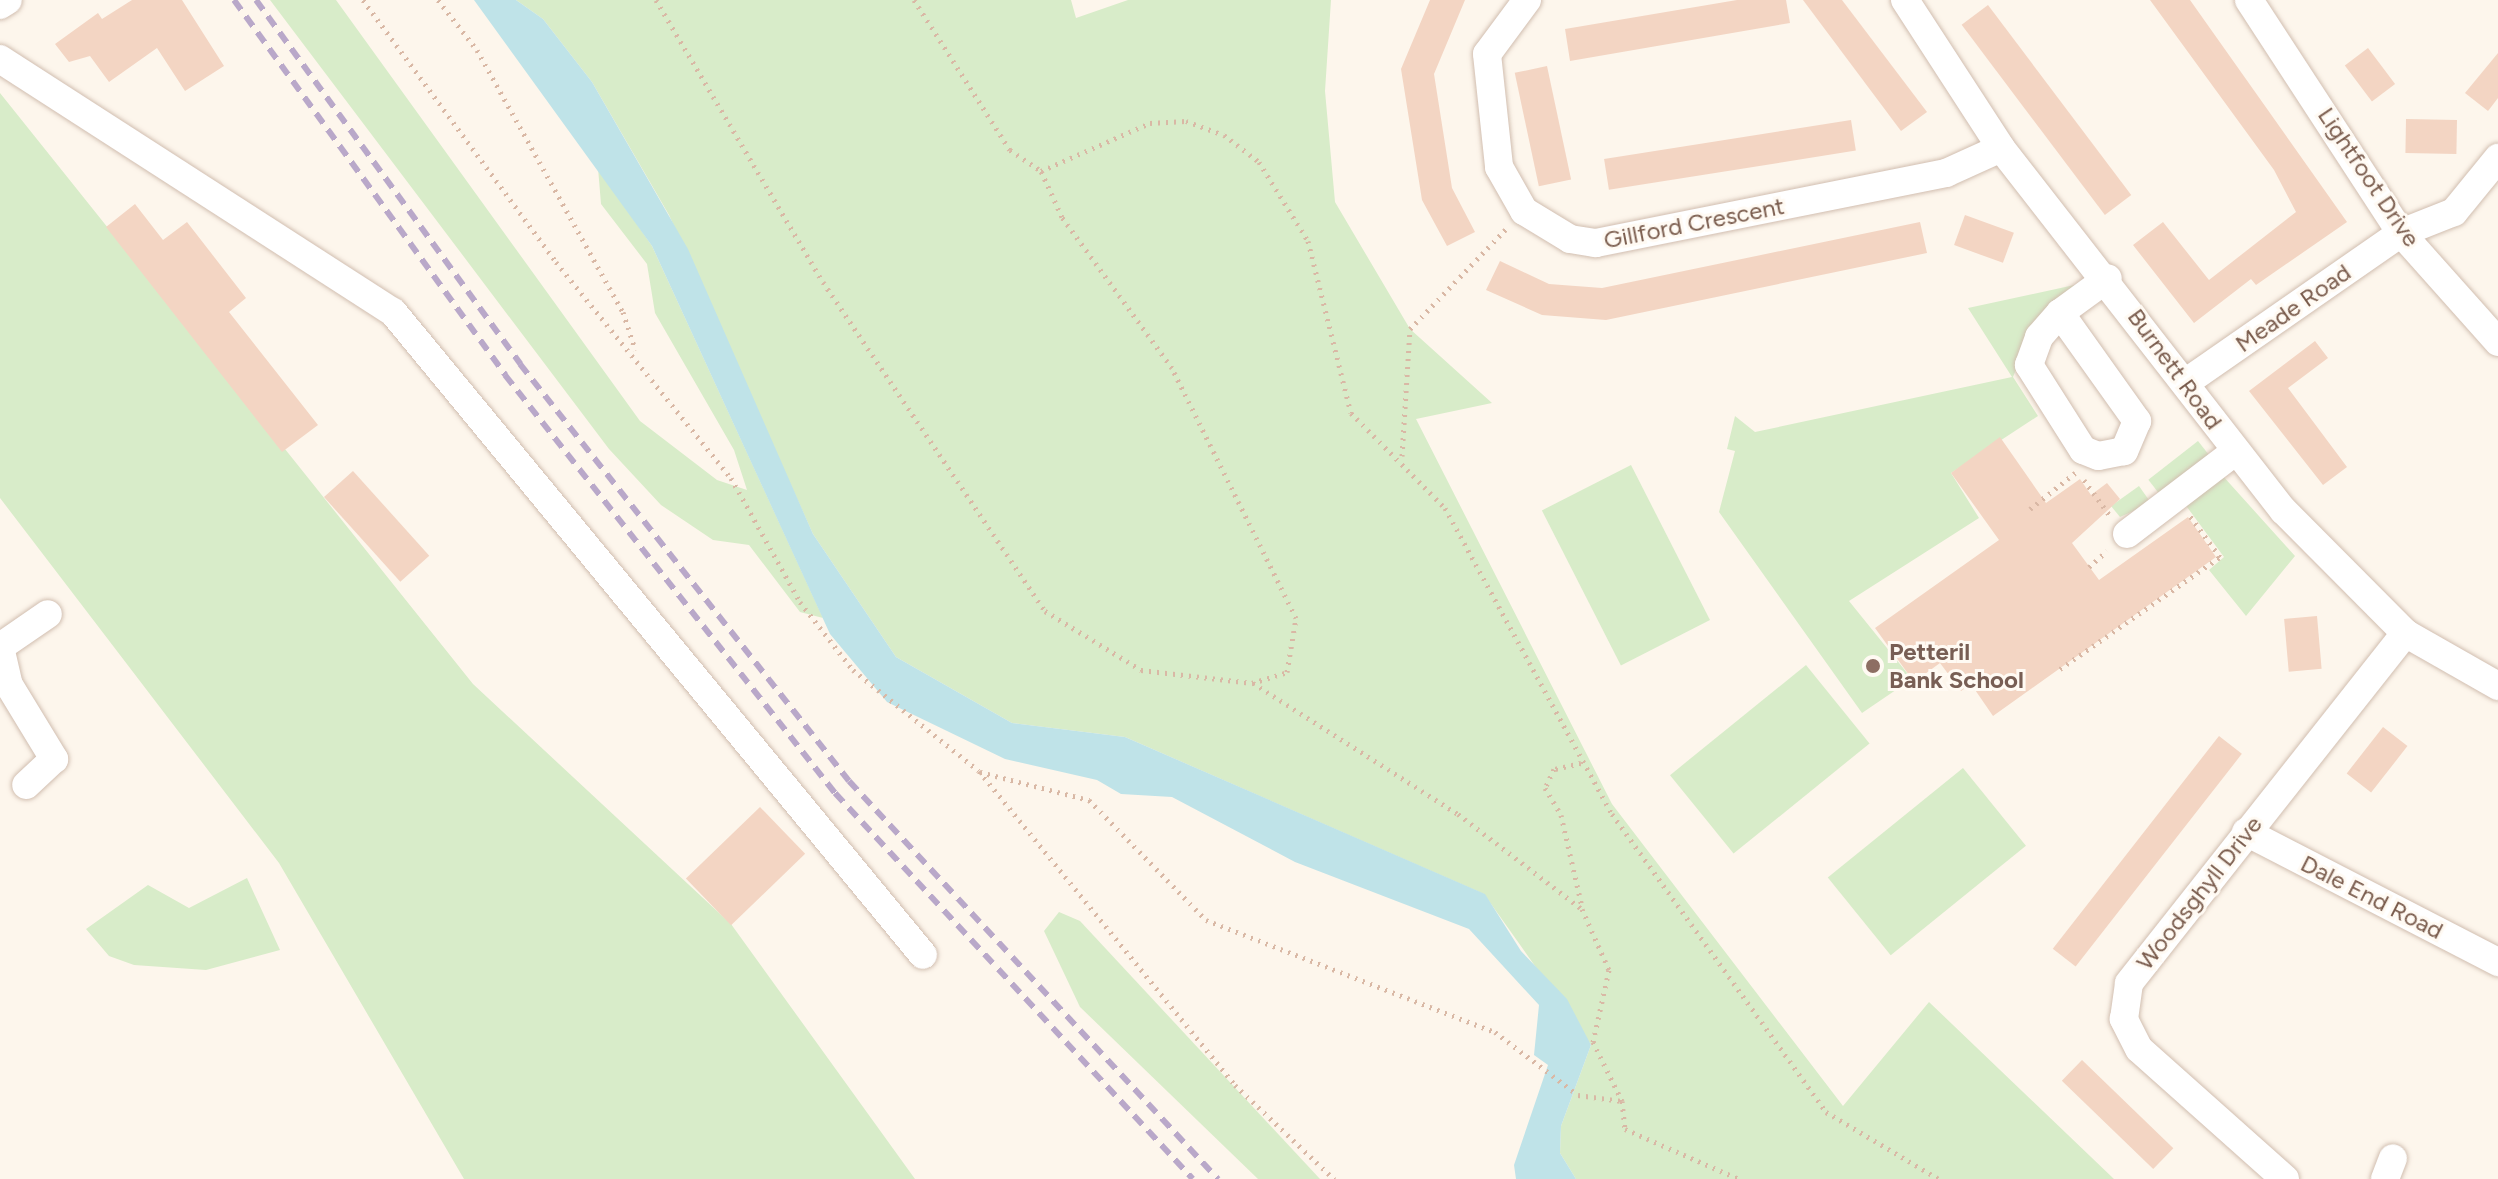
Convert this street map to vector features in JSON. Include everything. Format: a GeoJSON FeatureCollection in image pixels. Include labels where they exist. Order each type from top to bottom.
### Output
{"type":"FeatureCollection","features":[{"type":"Feature","properties":{"kind":"street"},"geometry":{"type":"LineString","coordinates":[[0,5],[8,0]]}},
{"type":"Feature","properties":{"kind":"street","name":"Gillford Crescent"},"geometry":{"type":"LineString","coordinates":[[1527,0],[1487,54],[1485,82],[1499,167],[1524,211],[1548,232],[1596,243],[1946,173],[2001,148]]}},
{"type":"Feature","properties":{"kind":"street","name":"Burnett Road"},"geometry":{"type":"LineString","coordinates":[[1905,0],[2001,148],[2108,278],[2236,451],[2405,633],[2498,686]]}},
{"type":"Feature","properties":{"kind":"street","name":"Lightfoot Drive"},"geometry":{"type":"LineString","coordinates":[[2251,1],[2401,233],[2498,342]]}},
{"type":"Feature","properties":{"kind":"street"},"geometry":{"type":"LineString","coordinates":[[0,59],[393,312],[923,955]]}},
{"type":"Feature","properties":{"kind":"street","name":"Meade Road"},"geometry":{"type":"LineString","coordinates":[[2185,383],[2401,233],[2454,212],[2498,158]]}},
{"type":"Feature","properties":{"kind":"street"},"geometry":{"type":"LineString","coordinates":[[2060,313],[2137,421],[2124,451],[2098,456],[2083,450],[2033,381],[2032,350],[2060,313],[2108,278]]}},
{"type":"Feature","properties":{"kind":"street"},"geometry":{"type":"LineString","coordinates":[[2127,534],[2236,451]]}},
{"type":"Feature","properties":{"kind":"street"},"geometry":{"type":"LineString","coordinates":[[26,785],[54,759],[9,685],[0,647],[48,614]]}},
{"type":"Feature","properties":{"kind":"street","name":"Woodsghyll Drive"},"geometry":{"type":"LineString","coordinates":[[2285,1179],[2139,1049],[2124,1019],[2129,983],[2405,633]]}},
{"type":"Feature","properties":{"kind":"street","name":"Dale End Road"},"geometry":{"type":"LineString","coordinates":[[2246,832],[2498,962]]}},
{"type":"Feature","properties":{"kind":"path"},"geometry":{"type":"LineString","coordinates":[[363,0],[556,262],[636,354],[731,478],[800,602],[853,670],[979,771],[1235,1085],[1334,1179]]}},
{"type":"Feature","properties":{"kind":"path"},"geometry":{"type":"LineString","coordinates":[[438,0],[477,50],[497,97],[623,312],[636,354]]}},
{"type":"Feature","properties":{"kind":"path"},"geometry":{"type":"LineString","coordinates":[[656,0],[823,282],[1045,611],[1141,670],[1252,683],[1287,672],[1296,618],[1172,368],[1062,217],[1041,171],[1010,150],[914,0]]}},
{"type":"Feature","properties":{"kind":"path"},"geometry":{"type":"LineString","coordinates":[[1041,171],[1150,123],[1186,121],[1246,148],[1288,201],[1308,241],[1351,413],[1402,456],[1445,508],[1581,763],[1826,1112],[1939,1179]]}},
{"type":"Feature","properties":{"kind":"path"},"geometry":{"type":"LineString","coordinates":[[1402,456],[1410,329],[1524,211]]}},
{"type":"Feature","properties":{"kind":"path"},"geometry":{"type":"LineString","coordinates":[[2030,509],[2077,471],[2127,534]]}},
{"type":"Feature","properties":{"kind":"path"},"geometry":{"type":"LineString","coordinates":[[2060,669],[2220,557],[2176,498]]}},
{"type":"Feature","properties":{"kind":"path"},"geometry":{"type":"LineString","coordinates":[[1252,683],[1458,814],[1582,909]]}},
{"type":"Feature","properties":{"kind":"path"},"geometry":{"type":"LineString","coordinates":[[1581,763],[1554,769],[1545,788],[1561,815],[1582,909],[1609,970],[1593,1042],[1622,1101],[1625,1129],[1739,1179]]}},
{"type":"Feature","properties":{"kind":"path"},"geometry":{"type":"LineString","coordinates":[[979,771],[1089,800],[1206,920],[1495,1032],[1578,1095],[1612,1097],[1622,1101]]}},
{"type":"Feature","properties":{"kind":"green space"},"geometry":{"type":"Polygon","coordinates":[[[270,0],[336,0],[640,421],[717,480],[747,490],[734,450],[655,313],[647,264],[601,204],[598,168],[652,246],[823,618],[800,612],[749,545],[713,540],[661,505],[609,449],[270,0]]]}},
{"type":"Feature","properties":{"kind":"green space"},"geometry":{"type":"Polygon","coordinates":[[[516,0],[1071,0],[1076,18],[1128,0],[1331,0],[1325,91],[1335,202],[1410,329],[1492,403],[1416,419],[1612,804],[1843,1106],[1929,1002],[2114,1179],[1576,1179],[1560,1153],[1561,1126],[1591,1045],[1484,894],[1125,737],[1012,723],[896,657],[813,534],[669,215],[592,82],[543,19],[516,0]]]}},
{"type":"Feature","properties":{"kind":"green space"},"geometry":{"type":"Polygon","coordinates":[[[0,93],[473,684],[731,924],[915,1179],[464,1179],[279,863],[0,498],[0,93]]]}},
{"type":"Feature","properties":{"kind":"green space"},"geometry":{"type":"Polygon","coordinates":[[[2079,284],[2036,320],[2013,377],[2038,416],[1951,473],[1979,518],[1849,601],[1912,679],[1862,713],[1719,512],[1735,451],[1727,449],[1735,416],[1755,432],[2012,377],[1968,308],[2079,284]]]}},
{"type":"Feature","properties":{"kind":"green space"},"geometry":{"type":"Polygon","coordinates":[[[2198,441],[2212,459],[2163,498],[2148,480],[2198,441]]]}},
{"type":"Feature","properties":{"kind":"green space"},"geometry":{"type":"Polygon","coordinates":[[[1631,465],[1710,620],[1621,665],[1542,510],[1631,465]]]}},
{"type":"Feature","properties":{"kind":"green space"},"geometry":{"type":"Polygon","coordinates":[[[2222,475],[2295,556],[2246,616],[2209,570],[2224,557],[2184,503],[2222,475]]]}},
{"type":"Feature","properties":{"kind":"green space"},"geometry":{"type":"Polygon","coordinates":[[[2139,486],[2151,503],[2120,517],[2111,506],[2139,486]]]}},
{"type":"Feature","properties":{"kind":"green space"},"geometry":{"type":"Polygon","coordinates":[[[1806,665],[1870,743],[1734,854],[1670,775],[1806,665]]]}},
{"type":"Feature","properties":{"kind":"green space"},"geometry":{"type":"Polygon","coordinates":[[[1963,768],[2026,846],[1891,955],[1828,878],[1963,768]]]}},
{"type":"Feature","properties":{"kind":"green space"},"geometry":{"type":"Polygon","coordinates":[[[247,878],[280,950],[206,970],[134,965],[109,956],[86,929],[148,885],[189,908],[247,878]]]}},
{"type":"Feature","properties":{"kind":"green space"},"geometry":{"type":"Polygon","coordinates":[[[1059,912],[1080,921],[1320,1179],[1258,1179],[1080,1007],[1044,931],[1059,912]]]}},
{"type":"Feature","properties":{"kind":"water"},"geometry":{"type":"Polygon","coordinates":[[[474,0],[516,0],[543,19],[592,82],[688,249],[813,534],[896,657],[1012,723],[1125,737],[1485,894],[1521,951],[1567,999],[1591,1045],[1561,1126],[1560,1153],[1576,1179],[1516,1179],[1514,1165],[1548,1065],[1534,1055],[1539,1005],[1469,929],[1295,862],[1172,797],[1121,794],[1097,780],[1005,759],[887,702],[830,634],[652,246],[474,0]]]}},
{"type":"Feature","properties":{"kind":"building"},"geometry":{"type":"Polygon","coordinates":[[[132,0],[182,0],[224,66],[185,91],[157,48],[109,82],[90,56],[69,62],[55,44],[98,13],[102,19],[132,0]]]}},
{"type":"Feature","properties":{"kind":"building"},"geometry":{"type":"Polygon","coordinates":[[[1430,0],[1465,0],[1434,74],[1452,188],[1475,232],[1447,246],[1422,200],[1401,69],[1430,0]]]}},
{"type":"Feature","properties":{"kind":"building"},"geometry":{"type":"Polygon","coordinates":[[[1737,0],[1786,0],[1790,23],[1570,61],[1565,29],[1737,0]]]}},
{"type":"Feature","properties":{"kind":"building"},"geometry":{"type":"Polygon","coordinates":[[[1803,0],[1842,0],[1927,112],[1901,131],[1803,0]]]}},
{"type":"Feature","properties":{"kind":"building"},"geometry":{"type":"Polygon","coordinates":[[[2150,0],[2190,0],[2347,222],[2256,285],[2251,279],[2194,323],[2133,245],[2163,222],[2209,280],[2296,212],[2274,170],[2150,0]]]}},
{"type":"Feature","properties":{"kind":"building"},"geometry":{"type":"Polygon","coordinates":[[[1988,5],[2131,195],[2105,215],[1962,25],[1988,5]]]}},
{"type":"Feature","properties":{"kind":"building"},"geometry":{"type":"Polygon","coordinates":[[[2368,48],[2395,84],[2372,101],[2345,65],[2368,48]]]}},
{"type":"Feature","properties":{"kind":"building"},"geometry":{"type":"Polygon","coordinates":[[[2498,53],[2498,98],[2488,111],[2465,93],[2498,53]]]}},
{"type":"Feature","properties":{"kind":"building"},"geometry":{"type":"Polygon","coordinates":[[[1547,66],[1571,179],[1539,186],[1515,73],[1547,66]]]}},
{"type":"Feature","properties":{"kind":"building"},"geometry":{"type":"Polygon","coordinates":[[[2406,119],[2457,120],[2456,154],[2405,153],[2406,119]]]}},
{"type":"Feature","properties":{"kind":"building"},"geometry":{"type":"Polygon","coordinates":[[[1851,120],[1856,151],[1609,190],[1604,159],[1851,120]]]}},
{"type":"Feature","properties":{"kind":"building"},"geometry":{"type":"Polygon","coordinates":[[[135,204],[163,240],[187,222],[246,298],[229,312],[318,425],[282,452],[106,227],[135,204]]]}},
{"type":"Feature","properties":{"kind":"building"},"geometry":{"type":"Polygon","coordinates":[[[1965,215],[2014,233],[2003,263],[1954,245],[1965,215]]]}},
{"type":"Feature","properties":{"kind":"building"},"geometry":{"type":"Polygon","coordinates":[[[1920,222],[1927,253],[1606,320],[1542,315],[1486,290],[1500,261],[1549,284],[1602,288],[1920,222]]]}},
{"type":"Feature","properties":{"kind":"building"},"geometry":{"type":"Polygon","coordinates":[[[2315,341],[2328,358],[2288,388],[2347,467],[2323,485],[2249,391],[2315,341]]]}},
{"type":"Feature","properties":{"kind":"building"},"geometry":{"type":"Polygon","coordinates":[[[2000,437],[2046,503],[2080,479],[2091,495],[2107,483],[2120,499],[2072,543],[2099,580],[2188,517],[2216,557],[1993,716],[1971,684],[1961,691],[1940,663],[1914,682],[1875,628],[1999,540],[1951,473],[2000,437]]]}},
{"type":"Feature","properties":{"kind":"building"},"geometry":{"type":"Polygon","coordinates":[[[353,471],[429,556],[400,582],[324,497],[353,471]]]}},
{"type":"Feature","properties":{"kind":"building"},"geometry":{"type":"Polygon","coordinates":[[[2317,616],[2322,669],[2289,672],[2284,619],[2317,616]]]}},
{"type":"Feature","properties":{"kind":"building"},"geometry":{"type":"Polygon","coordinates":[[[2383,727],[2407,746],[2371,793],[2347,773],[2383,727]]]}},
{"type":"Feature","properties":{"kind":"building"},"geometry":{"type":"Polygon","coordinates":[[[2219,736],[2242,754],[2076,967],[2053,949],[2219,736]]]}},
{"type":"Feature","properties":{"kind":"building"},"geometry":{"type":"Polygon","coordinates":[[[760,807],[805,854],[731,925],[686,879],[760,807]]]}},
{"type":"Feature","properties":{"kind":"building"},"geometry":{"type":"Polygon","coordinates":[[[2082,1060],[2173,1148],[2153,1169],[2062,1081],[2082,1060]]]}},
{"type":"Feature","properties":{"kind":"railway"},"geometry":{"type":"LineString","coordinates":[[234,0],[505,375],[835,793],[1193,1179]]}},
{"type":"Feature","properties":{"kind":"railway"},"geometry":{"type":"LineString","coordinates":[[256,0],[520,364],[849,781],[1218,1179]]}},
{"type":"Feature","properties":{"kind":"place","name":"Petteril Bank School"},"geometry":{"type":"Point","coordinates":[1873,666]}}]}
